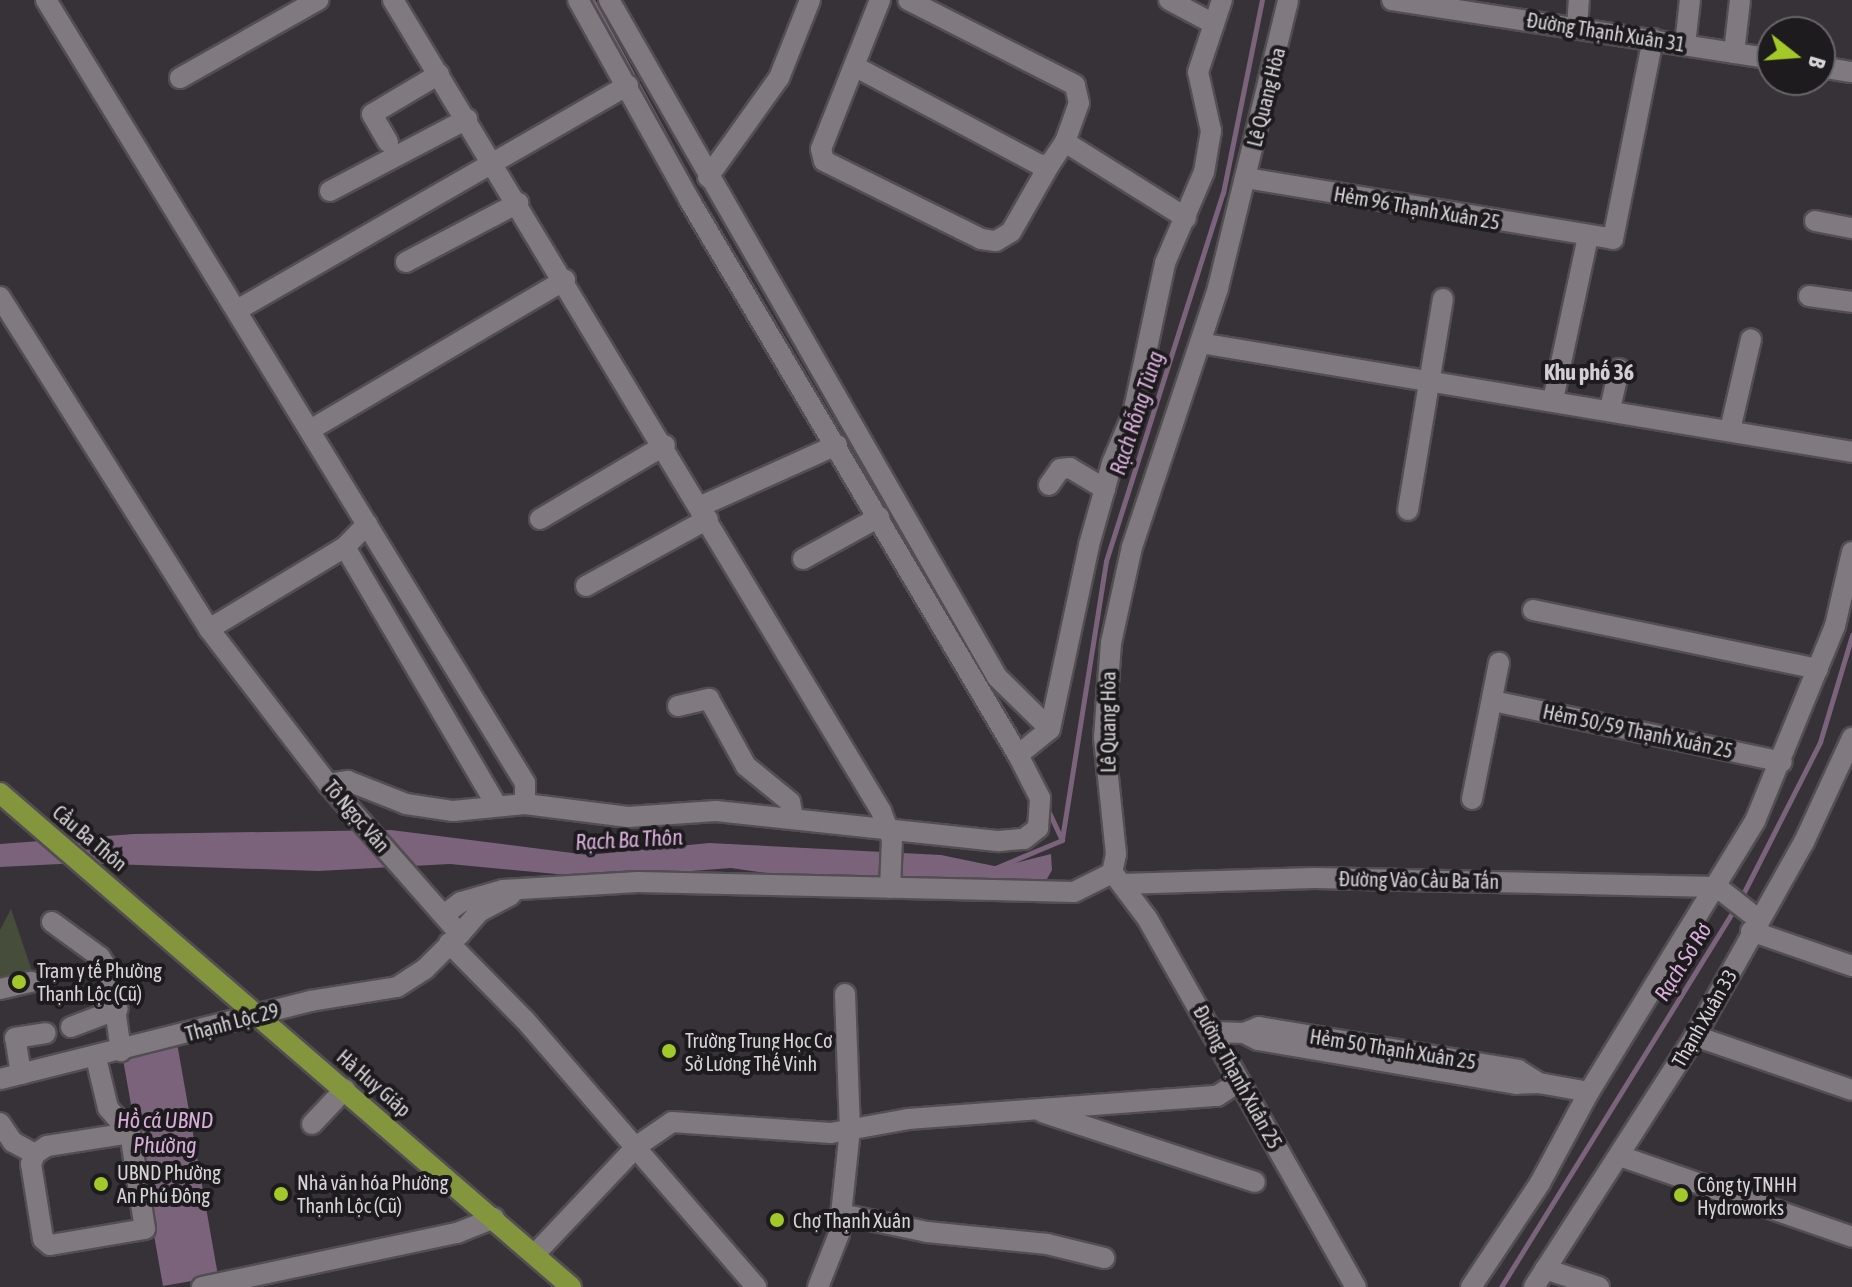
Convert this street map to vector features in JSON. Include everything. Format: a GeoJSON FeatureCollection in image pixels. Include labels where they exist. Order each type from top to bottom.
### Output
{"type":"FeatureCollection","features":[{"type":"Feature","properties":{"kind":"main road","name":"Cầu Ba Thôn"},"geometry":{"type":"LineString","coordinates":[[2,794],[145,916]]}},
{"type":"Feature","properties":{"kind":"main road","name":"Hà Huy Giáp"},"geometry":{"type":"LineString","coordinates":[[145,916],[571,1287]]}},
{"type":"Feature","properties":{"kind":"street"},"geometry":{"type":"LineString","coordinates":[[46,0],[310,430],[356,535],[497,806]]}},
{"type":"Feature","properties":{"kind":"street"},"geometry":{"type":"LineString","coordinates":[[180,78],[318,0]]}},
{"type":"Feature","properties":{"kind":"street"},"geometry":{"type":"LineString","coordinates":[[393,0],[665,445],[890,832],[890,883]]}},
{"type":"Feature","properties":{"kind":"street"},"geometry":{"type":"LineString","coordinates":[[578,0],[602,9],[708,177],[997,677],[1050,729]]}},
{"type":"Feature","properties":{"kind":"street"},"geometry":{"type":"LineString","coordinates":[[708,177],[779,78],[810,0]]}},
{"type":"Feature","properties":{"kind":"street"},"geometry":{"type":"LineString","coordinates":[[880,0],[821,149],[824,161],[835,169],[996,241],[1011,232],[1065,142],[1079,103],[1075,85],[908,0]]}},
{"type":"Feature","properties":{"kind":"street"},"geometry":{"type":"LineString","coordinates":[[1169,0],[1214,24]]}},
{"type":"Feature","properties":{"kind":"street"},"geometry":{"type":"LineString","coordinates":[[1018,755],[1050,729],[1099,487],[1133,414],[1165,263],[1204,172],[1211,131],[1198,72],[1222,0]]}},
{"type":"Feature","properties":{"kind":"street","name":"Lê Quang Hòa"},"geometry":{"type":"LineString","coordinates":[[1117,878],[1104,738],[1109,655],[1132,547],[1200,343],[1246,178],[1288,0]]}},
{"type":"Feature","properties":{"kind":"street","name":"Đường Thạnh Xuân 31"},"geometry":{"type":"LineString","coordinates":[[1392,0],[1756,56]]}},
{"type":"Feature","properties":{"kind":"street"},"geometry":{"type":"LineString","coordinates":[[1577,27],[1579,0]]}},
{"type":"Feature","properties":{"kind":"street"},"geometry":{"type":"LineString","coordinates":[[1685,45],[1690,0]]}},
{"type":"Feature","properties":{"kind":"street"},"geometry":{"type":"LineString","coordinates":[[1734,53],[1740,0]]}},
{"type":"Feature","properties":{"kind":"street"},"geometry":{"type":"LineString","coordinates":[[328,784],[348,781],[406,804],[453,811],[525,804],[628,817],[716,811],[890,832],[1024,839],[1038,828],[1043,812],[1018,755],[690,201],[628,85],[602,9]]}},
{"type":"Feature","properties":{"kind":"street"},"geometry":{"type":"LineString","coordinates":[[1553,400],[1588,237],[1613,239],[1653,39]]}},
{"type":"Feature","properties":{"kind":"street"},"geometry":{"type":"LineString","coordinates":[[854,66],[1040,165],[1050,164]]}},
{"type":"Feature","properties":{"kind":"street"},"geometry":{"type":"LineString","coordinates":[[388,142],[372,114],[439,74]]}},
{"type":"Feature","properties":{"kind":"street"},"geometry":{"type":"LineString","coordinates":[[237,310],[628,85]]}},
{"type":"Feature","properties":{"kind":"street"},"geometry":{"type":"LineString","coordinates":[[330,191],[467,119]]}},
{"type":"Feature","properties":{"kind":"street"},"geometry":{"type":"LineString","coordinates":[[1065,142],[1186,218]]}},
{"type":"Feature","properties":{"kind":"street","name":"Hẻm 96 Thạnh Xuân 25"},"geometry":{"type":"LineString","coordinates":[[1246,178],[1588,237]]}},
{"type":"Feature","properties":{"kind":"street"},"geometry":{"type":"LineString","coordinates":[[406,262],[518,203]]}},
{"type":"Feature","properties":{"kind":"street"},"geometry":{"type":"LineString","coordinates":[[1815,221],[1852,228]]}},
{"type":"Feature","properties":{"kind":"street"},"geometry":{"type":"LineString","coordinates":[[310,430],[565,280]]}},
{"type":"Feature","properties":{"kind":"street"},"geometry":{"type":"LineString","coordinates":[[1809,296],[1852,302]]}},
{"type":"Feature","properties":{"kind":"street","name":"Tô Ngọc Vân"},"geometry":{"type":"LineString","coordinates":[[0,297],[209,629],[328,784],[445,914],[454,938],[756,1287]]}},
{"type":"Feature","properties":{"kind":"street"},"geometry":{"type":"LineString","coordinates":[[1408,510],[1443,299]]}},
{"type":"Feature","properties":{"kind":"street"},"geometry":{"type":"LineString","coordinates":[[1730,430],[1751,339]]}},
{"type":"Feature","properties":{"kind":"street"},"geometry":{"type":"LineString","coordinates":[[1200,343],[1610,409],[1852,452]]}},
{"type":"Feature","properties":{"kind":"street"},"geometry":{"type":"LineString","coordinates":[[1610,409],[1619,369]]}},
{"type":"Feature","properties":{"kind":"street"},"geometry":{"type":"LineString","coordinates":[[540,519],[665,445]]}},
{"type":"Feature","properties":{"kind":"street"},"geometry":{"type":"LineString","coordinates":[[586,586],[704,512],[837,445]]}},
{"type":"Feature","properties":{"kind":"street"},"geometry":{"type":"LineString","coordinates":[[1049,485],[1060,469],[1070,468],[1099,487]]}},
{"type":"Feature","properties":{"kind":"street"},"geometry":{"type":"LineString","coordinates":[[803,559],[879,517]]}},
{"type":"Feature","properties":{"kind":"street"},"geometry":{"type":"LineString","coordinates":[[209,629],[356,535]]}},
{"type":"Feature","properties":{"kind":"street"},"geometry":{"type":"LineString","coordinates":[[356,535],[525,783],[525,804]]}},
{"type":"Feature","properties":{"kind":"street"},"geometry":{"type":"LineString","coordinates":[[1471,1287],[1540,1183],[1589,1092],[1717,887],[1782,762],[1835,626],[1852,552]]}},
{"type":"Feature","properties":{"kind":"street"},"geometry":{"type":"LineString","coordinates":[[1533,610],[1818,669]]}},
{"type":"Feature","properties":{"kind":"street"},"geometry":{"type":"LineString","coordinates":[[1472,799],[1499,663]]}},
{"type":"Feature","properties":{"kind":"street"},"geometry":{"type":"LineString","coordinates":[[678,706],[709,699],[746,766],[790,802],[793,818]]}},
{"type":"Feature","properties":{"kind":"street","name":"Hẻm 50/59 Thạnh Xuân 25"},"geometry":{"type":"LineString","coordinates":[[1493,701],[1782,762]]}},
{"type":"Feature","properties":{"kind":"street","name":"Thạnh Xuân 33"},"geometry":{"type":"LineString","coordinates":[[1534,1287],[1695,1036],[1754,925],[1848,761],[1852,738]]}},
{"type":"Feature","properties":{"kind":"street"},"geometry":{"type":"LineString","coordinates":[[445,914],[485,893],[638,882],[890,883],[1074,892],[1117,878]]}},
{"type":"Feature","properties":{"kind":"street","name":"Đường Vào Cầu Ba Tấn"},"geometry":{"type":"LineString","coordinates":[[1117,878],[1314,878],[1717,887]]}},
{"type":"Feature","properties":{"kind":"street","name":"Đường Thạnh Xuân 25"},"geometry":{"type":"LineString","coordinates":[[1117,878],[1147,918],[1356,1287]]}},
{"type":"Feature","properties":{"kind":"street"},"geometry":{"type":"LineString","coordinates":[[1717,887],[1754,925],[1852,966]]}},
{"type":"Feature","properties":{"kind":"street"},"geometry":{"type":"LineString","coordinates":[[454,938],[479,912],[522,889]]}},
{"type":"Feature","properties":{"kind":"street"},"geometry":{"type":"LineString","coordinates":[[52,922],[100,957],[117,991],[121,1051]]}},
{"type":"Feature","properties":{"kind":"street","name":"Thạnh Lộc 29"},"geometry":{"type":"LineString","coordinates":[[0,1079],[96,1058],[259,1015],[397,987],[425,969],[454,938]]}},
{"type":"Feature","properties":{"kind":"street"},"geometry":{"type":"LineString","coordinates":[[0,989],[31,982]]}},
{"type":"Feature","properties":{"kind":"street"},"geometry":{"type":"LineString","coordinates":[[818,1287],[841,1214],[850,1130],[845,994]]}},
{"type":"Feature","properties":{"kind":"street"},"geometry":{"type":"LineString","coordinates":[[71,1027],[118,1009]]}},
{"type":"Feature","properties":{"kind":"street","name":"Hẻm 50 Thạnh Xuân 25"},"geometry":{"type":"LineString","coordinates":[[1212,1032],[1244,1033],[1258,1040],[1455,1074],[1589,1092]]}},
{"type":"Feature","properties":{"kind":"street"},"geometry":{"type":"LineString","coordinates":[[21,1074],[8,1040],[46,1033]]}},
{"type":"Feature","properties":{"kind":"street"},"geometry":{"type":"LineString","coordinates":[[1695,1036],[1852,1090]]}},
{"type":"Feature","properties":{"kind":"street"},"geometry":{"type":"LineString","coordinates":[[96,1058],[108,1108],[130,1133],[145,1229],[50,1245],[43,1239],[31,1164],[35,1154],[47,1146],[130,1133]]}},
{"type":"Feature","properties":{"kind":"street"},"geometry":{"type":"LineString","coordinates":[[535,1254],[637,1146],[672,1122],[831,1133],[1032,1109],[1217,1096],[1240,1081]]}},
{"type":"Feature","properties":{"kind":"street"},"geometry":{"type":"LineString","coordinates":[[312,1124],[345,1089]]}},
{"type":"Feature","properties":{"kind":"street"},"geometry":{"type":"LineString","coordinates":[[1032,1109],[1255,1182]]}},
{"type":"Feature","properties":{"kind":"street"},"geometry":{"type":"LineString","coordinates":[[0,1123],[13,1142],[35,1154]]}},
{"type":"Feature","properties":{"kind":"street"},"geometry":{"type":"LineString","coordinates":[[1620,1156],[1852,1237]]}},
{"type":"Feature","properties":{"kind":"street"},"geometry":{"type":"LineString","coordinates":[[841,1214],[927,1232],[1047,1244],[1104,1258]]}},
{"type":"Feature","properties":{"kind":"street"},"geometry":{"type":"LineString","coordinates":[[202,1287],[457,1233],[494,1218]]}},
{"type":"Feature","properties":{"kind":"street"},"geometry":{"type":"LineString","coordinates":[[1545,1269],[1599,1287]]}},
{"type":"Feature","properties":{"kind":"green space"},"geometry":{"type":"Polygon","coordinates":[[[11,909],[34,977],[0,985],[0,930],[11,909]]]}},
{"type":"Feature","properties":{"kind":"water"},"geometry":{"type":"Polygon","coordinates":[[[391,830],[588,855],[709,843],[941,855],[999,867],[1051,854],[1052,870],[1047,879],[1032,885],[807,879],[731,868],[599,878],[450,864],[318,871],[80,863],[0,867],[0,844],[134,834],[391,830]]]}},
{"type":"Feature","properties":{"kind":"water","name":"Hồ cá UBND Phường"},"geometry":{"type":"Polygon","coordinates":[[[177,1043],[218,1276],[163,1286],[122,1053],[177,1043]]]}},
{"type":"Feature","properties":{"kind":"waterway"},"geometry":{"type":"LineString","coordinates":[[592,0],[690,181]]}},
{"type":"Feature","properties":{"kind":"waterway","name":"Rạch Rỗng Tùng"},"geometry":{"type":"LineString","coordinates":[[1062,839],[1106,561],[1223,193],[1262,0]]}},
{"type":"Feature","properties":{"kind":"waterway","name":"Rạch Sơ Rơ"},"geometry":{"type":"LineString","coordinates":[[1741,898],[1820,742],[1852,635]]}},
{"type":"Feature","properties":{"kind":"waterway"},"geometry":{"type":"LineString","coordinates":[[1047,808],[1062,840]]}},
{"type":"Feature","properties":{"kind":"waterway","name":"Rạch Ba Thôn"},"geometry":{"type":"LineString","coordinates":[[993,869],[1062,840]]}},
{"type":"Feature","properties":{"kind":"waterway","name":"Rạch Sơ Rơ"},"geometry":{"type":"LineString","coordinates":[[1501,1287],[1736,907]]}},
{"type":"Feature","properties":{"kind":"place","name":"Trạm y tế Phường Thạnh Lộc (Cũ)"},"geometry":{"type":"Point","coordinates":[19,982]}},
{"type":"Feature","properties":{"kind":"place","name":"Trường Trung Học Cơ Sở Lương Thế Vinh"},"geometry":{"type":"Point","coordinates":[669,1051]}},
{"type":"Feature","properties":{"kind":"place","name":"UBND Phường An Phú Đông"},"geometry":{"type":"Point","coordinates":[101,1184]}},
{"type":"Feature","properties":{"kind":"place","name":"Nhà văn hóa Phường Thạnh Lộc (Cũ)"},"geometry":{"type":"Point","coordinates":[281,1194]}},
{"type":"Feature","properties":{"kind":"place","name":"Công ty TNHH Hydroworks"},"geometry":{"type":"Point","coordinates":[1681,1195]}},
{"type":"Feature","properties":{"kind":"place","name":"Chợ Thạnh Xuân"},"geometry":{"type":"Point","coordinates":[777,1220]}},
{"type":"Feature","properties":{"kind":"district","name":"Khu phố 36"},"geometry":{"type":"Point","coordinates":[1589,373]}}]}
